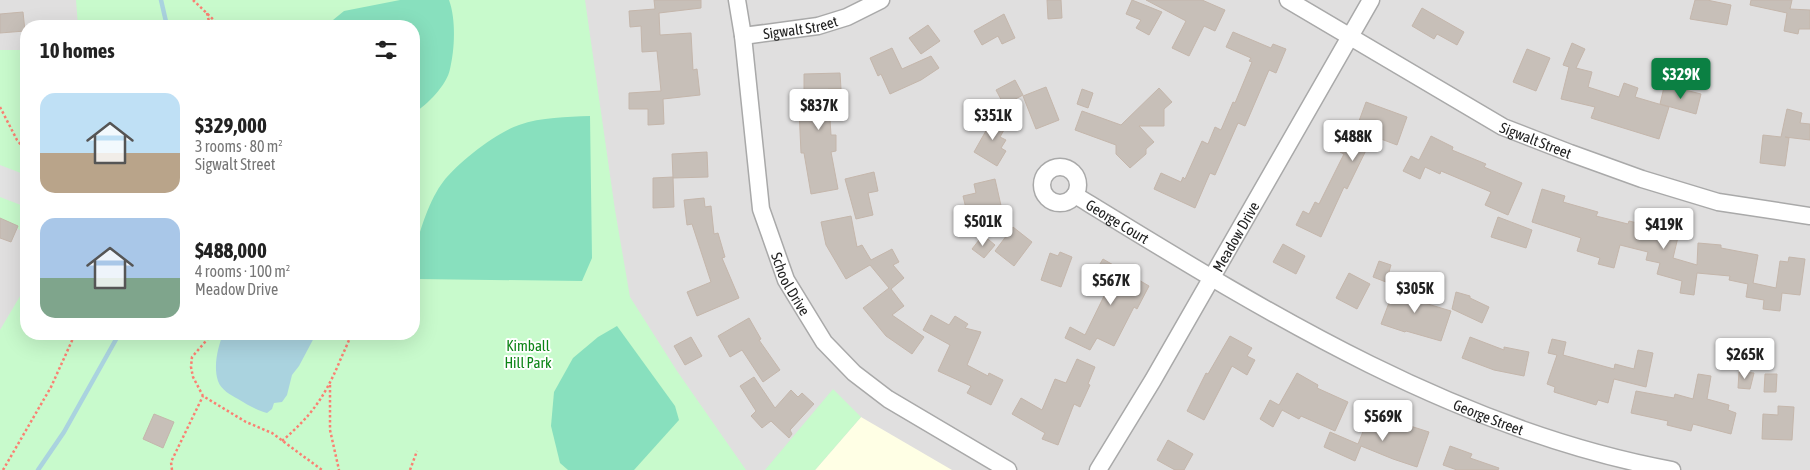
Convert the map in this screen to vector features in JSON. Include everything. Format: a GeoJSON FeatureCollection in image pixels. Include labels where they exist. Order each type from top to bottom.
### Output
{"type":"FeatureCollection","features":[{"type":"Feature","properties":{"kind":"street","name":"School Drive"},"geometry":{"type":"LineString","coordinates":[[737,0],[744,36],[761,209],[786,280],[824,342],[854,373],[888,399],[1008,470]]}},
{"type":"Feature","properties":{"kind":"street","name":"Sigwalt Street"},"geometry":{"type":"LineString","coordinates":[[744,36],[818,26],[847,17],[881,0]]}},
{"type":"Feature","properties":{"kind":"street","name":"Sigwalt Street"},"geometry":{"type":"LineString","coordinates":[[1288,0],[1503,127],[1642,179],[1718,202],[1810,216]]}},
{"type":"Feature","properties":{"kind":"street","name":"Meadow Drive"},"geometry":{"type":"LineString","coordinates":[[1098,470],[1153,380],[1371,0]]}},
{"type":"Feature","properties":{"kind":"street","name":"George Court"},"geometry":{"type":"LineString","coordinates":[[1075,195],[1211,278]]}},
{"type":"Feature","properties":{"kind":"street","name":"George Street"},"geometry":{"type":"LineString","coordinates":[[1211,278],[1384,372],[1483,414],[1562,444],[1633,463],[1672,470]]}},
{"type":"Feature","properties":{"kind":"path"},"geometry":{"type":"LineString","coordinates":[[193,0],[214,20]]}},
{"type":"Feature","properties":{"kind":"path"},"geometry":{"type":"LineString","coordinates":[[207,13],[209,20]]}},
{"type":"Feature","properties":{"kind":"path"},"geometry":{"type":"LineString","coordinates":[[0,107],[20,144]]}},
{"type":"Feature","properties":{"kind":"path"},"geometry":{"type":"LineString","coordinates":[[3,470],[51,387],[72,340]]}},
{"type":"Feature","properties":{"kind":"path"},"geometry":{"type":"LineString","coordinates":[[207,340],[192,357],[191,367],[193,377],[203,396],[246,422],[272,433],[322,470]]}},
{"type":"Feature","properties":{"kind":"path"},"geometry":{"type":"LineString","coordinates":[[282,441],[301,425],[319,404],[348,340]]}},
{"type":"Feature","properties":{"kind":"path"},"geometry":{"type":"LineString","coordinates":[[330,383],[330,430],[339,470]]}},
{"type":"Feature","properties":{"kind":"path"},"geometry":{"type":"LineString","coordinates":[[172,470],[171,462],[203,396]]}},
{"type":"Feature","properties":{"kind":"path"},"geometry":{"type":"LineString","coordinates":[[410,470],[418,451]]}},
{"type":"Feature","properties":{"kind":"shaded area"},"geometry":{"type":"Polygon","coordinates":[[[0,0],[1810,0],[1810,470],[0,470],[0,0]]]}},
{"type":"Feature","properties":{"kind":"shaded area"},"geometry":{"type":"Polygon","coordinates":[[[0,165],[20,173],[20,205],[0,197],[0,165]]]}},
{"type":"Feature","properties":{"kind":"shaded area"},"geometry":{"type":"Polygon","coordinates":[[[861,417],[952,470],[815,470],[861,417]]]}},
{"type":"Feature","properties":{"kind":"green space","name":"Kimball Hill Park"},"geometry":{"type":"Polygon","coordinates":[[[76,0],[585,0],[615,210],[630,297],[677,371],[746,470],[0,470],[0,330],[20,296],[20,340],[420,340],[420,20],[78,20],[76,0]]]}},
{"type":"Feature","properties":{"kind":"green space"},"geometry":{"type":"Polygon","coordinates":[[[400,0],[449,0],[454,25],[452,61],[445,82],[425,105],[420,109],[420,20],[333,20],[344,11],[400,0]]]}},
{"type":"Feature","properties":{"kind":"green space"},"geometry":{"type":"Polygon","coordinates":[[[0,50],[20,50],[20,230],[0,220],[0,50]]]}},
{"type":"Feature","properties":{"kind":"green space"},"geometry":{"type":"Polygon","coordinates":[[[590,116],[592,258],[582,281],[420,279],[420,235],[433,199],[449,174],[478,149],[510,129],[528,122],[563,117],[590,116]]]}},
{"type":"Feature","properties":{"kind":"green space"},"geometry":{"type":"Polygon","coordinates":[[[617,326],[675,406],[679,420],[634,470],[568,470],[560,463],[551,426],[554,392],[573,358],[598,337],[617,326]]]}},
{"type":"Feature","properties":{"kind":"green space"},"geometry":{"type":"Polygon","coordinates":[[[833,389],[861,417],[815,470],[765,470],[833,389]]]}},
{"type":"Feature","properties":{"kind":"water"},"geometry":{"type":"Polygon","coordinates":[[[221,340],[313,340],[292,375],[287,395],[282,402],[274,403],[272,409],[267,413],[232,396],[219,384],[216,363],[221,340]]]}},
{"type":"Feature","properties":{"kind":"building"},"geometry":{"type":"Polygon","coordinates":[[[654,0],[701,0],[701,8],[659,13],[660,35],[691,33],[693,70],[697,69],[700,95],[663,99],[664,124],[648,125],[648,109],[629,109],[629,93],[661,91],[657,51],[642,52],[641,26],[630,27],[629,11],[655,9],[654,0]]]}},
{"type":"Feature","properties":{"kind":"building"},"geometry":{"type":"Polygon","coordinates":[[[1047,0],[1061,0],[1062,18],[1048,19],[1047,0]]]}},
{"type":"Feature","properties":{"kind":"building"},"geometry":{"type":"Polygon","coordinates":[[[1132,0],[1162,12],[1149,35],[1136,28],[1141,20],[1126,14],[1132,0]]]}},
{"type":"Feature","properties":{"kind":"building"},"geometry":{"type":"Polygon","coordinates":[[[1146,0],[1202,0],[1225,10],[1215,31],[1204,26],[1189,56],[1172,48],[1186,21],[1146,0]]]}},
{"type":"Feature","properties":{"kind":"building"},"geometry":{"type":"Polygon","coordinates":[[[1695,0],[1707,0],[1731,5],[1727,25],[1690,19],[1695,0]]]}},
{"type":"Feature","properties":{"kind":"building"},"geometry":{"type":"Polygon","coordinates":[[[1751,0],[1792,0],[1790,9],[1810,10],[1810,29],[1799,29],[1798,34],[1784,31],[1787,13],[1750,5],[1751,0]]]}},
{"type":"Feature","properties":{"kind":"building"},"geometry":{"type":"Polygon","coordinates":[[[1422,8],[1464,32],[1457,45],[1437,34],[1434,39],[1412,26],[1422,8]]]}},
{"type":"Feature","properties":{"kind":"building"},"geometry":{"type":"Polygon","coordinates":[[[23,12],[24,20],[20,20],[20,31],[0,33],[0,14],[23,12]]]}},
{"type":"Feature","properties":{"kind":"building"},"geometry":{"type":"Polygon","coordinates":[[[1004,14],[1015,38],[1002,44],[998,36],[982,45],[974,31],[1004,14]]]}},
{"type":"Feature","properties":{"kind":"building"},"geometry":{"type":"Polygon","coordinates":[[[928,25],[940,41],[921,54],[909,38],[928,25]]]}},
{"type":"Feature","properties":{"kind":"building"},"geometry":{"type":"Polygon","coordinates":[[[1233,32],[1271,48],[1273,44],[1286,49],[1276,73],[1269,70],[1245,126],[1238,123],[1215,175],[1210,173],[1195,208],[1154,189],[1161,173],[1181,182],[1183,177],[1185,179],[1202,141],[1208,144],[1215,127],[1221,130],[1233,102],[1235,103],[1252,62],[1249,61],[1251,58],[1226,47],[1233,32]]]}},
{"type":"Feature","properties":{"kind":"building"},"geometry":{"type":"Polygon","coordinates":[[[1572,43],[1585,49],[1576,68],[1592,72],[1588,87],[1619,97],[1624,83],[1638,88],[1635,97],[1669,107],[1659,139],[1591,118],[1595,107],[1561,99],[1569,67],[1563,65],[1572,43]]]}},
{"type":"Feature","properties":{"kind":"building"},"geometry":{"type":"Polygon","coordinates":[[[892,48],[902,69],[931,56],[939,68],[921,80],[890,94],[881,74],[878,76],[870,58],[892,48]]]}},
{"type":"Feature","properties":{"kind":"building"},"geometry":{"type":"Polygon","coordinates":[[[1527,49],[1550,58],[1536,91],[1513,82],[1527,49]]]}},
{"type":"Feature","properties":{"kind":"building"},"geometry":{"type":"Polygon","coordinates":[[[840,73],[841,89],[828,89],[831,135],[836,135],[836,151],[831,152],[838,189],[811,194],[804,153],[801,153],[799,109],[804,109],[804,74],[840,73]]]}},
{"type":"Feature","properties":{"kind":"building"},"geometry":{"type":"Polygon","coordinates":[[[1015,80],[1023,95],[1004,105],[996,90],[1015,80]]]}},
{"type":"Feature","properties":{"kind":"building"},"geometry":{"type":"Polygon","coordinates":[[[1046,87],[1059,120],[1036,129],[1023,96],[1046,87]]]}},
{"type":"Feature","properties":{"kind":"building"},"geometry":{"type":"Polygon","coordinates":[[[1664,87],[1701,94],[1696,114],[1660,104],[1664,87]]]}},
{"type":"Feature","properties":{"kind":"building"},"geometry":{"type":"Polygon","coordinates":[[[1159,88],[1172,102],[1164,109],[1164,126],[1139,126],[1154,142],[1146,149],[1146,154],[1130,168],[1116,154],[1116,145],[1075,130],[1082,111],[1121,125],[1159,88]]]}},
{"type":"Feature","properties":{"kind":"building"},"geometry":{"type":"Polygon","coordinates":[[[1082,89],[1093,93],[1088,108],[1077,104],[1082,89]]]}},
{"type":"Feature","properties":{"kind":"building"},"geometry":{"type":"Polygon","coordinates":[[[1366,102],[1407,117],[1397,145],[1373,136],[1347,189],[1344,187],[1321,237],[1296,225],[1303,211],[1309,214],[1315,202],[1319,204],[1344,154],[1340,152],[1347,137],[1352,140],[1366,102]]]}},
{"type":"Feature","properties":{"kind":"building"},"geometry":{"type":"Polygon","coordinates":[[[1787,109],[1802,113],[1800,123],[1810,124],[1810,140],[1785,137],[1789,138],[1785,166],[1760,163],[1763,135],[1781,137],[1787,109]]]}},
{"type":"Feature","properties":{"kind":"building"},"geometry":{"type":"Polygon","coordinates":[[[996,113],[1009,121],[1000,137],[1006,140],[1001,148],[1006,151],[997,166],[974,152],[996,113]]]}},
{"type":"Feature","properties":{"kind":"building"},"geometry":{"type":"Polygon","coordinates":[[[1431,136],[1453,147],[1452,150],[1486,164],[1484,167],[1522,183],[1508,215],[1485,205],[1491,192],[1441,171],[1440,174],[1425,167],[1420,179],[1403,171],[1411,156],[1419,160],[1431,136]]]}},
{"type":"Feature","properties":{"kind":"building"},"geometry":{"type":"Polygon","coordinates":[[[707,152],[708,177],[673,178],[672,154],[707,152]]]}},
{"type":"Feature","properties":{"kind":"building"},"geometry":{"type":"Polygon","coordinates":[[[874,172],[878,191],[868,193],[873,215],[856,219],[845,179],[874,172]]]}},
{"type":"Feature","properties":{"kind":"building"},"geometry":{"type":"Polygon","coordinates":[[[673,177],[674,207],[653,208],[653,178],[673,177]]]}},
{"type":"Feature","properties":{"kind":"building"},"geometry":{"type":"Polygon","coordinates":[[[995,179],[1002,210],[968,217],[963,196],[976,193],[974,184],[995,179]]]}},
{"type":"Feature","properties":{"kind":"building"},"geometry":{"type":"Polygon","coordinates":[[[1542,189],[1565,196],[1563,202],[1598,212],[1596,216],[1628,224],[1629,221],[1679,233],[1673,258],[1697,265],[1698,243],[1721,245],[1721,248],[1758,255],[1753,283],[1776,288],[1780,261],[1788,262],[1789,257],[1805,259],[1800,295],[1782,293],[1780,311],[1763,309],[1764,300],[1746,297],[1748,284],[1729,280],[1730,276],[1697,273],[1694,295],[1680,293],[1682,281],[1657,274],[1660,263],[1646,260],[1648,252],[1620,245],[1614,268],[1598,264],[1600,258],[1577,251],[1581,238],[1532,222],[1542,189]]]}},
{"type":"Feature","properties":{"kind":"building"},"geometry":{"type":"Polygon","coordinates":[[[704,198],[705,207],[711,206],[714,234],[718,233],[725,257],[722,258],[739,298],[697,316],[687,292],[711,282],[692,224],[687,225],[684,200],[704,198]]]}},
{"type":"Feature","properties":{"kind":"building"},"geometry":{"type":"Polygon","coordinates":[[[851,216],[857,247],[862,245],[871,260],[892,249],[899,262],[893,265],[904,278],[891,289],[904,306],[892,315],[924,337],[912,354],[886,336],[863,308],[889,288],[870,265],[846,279],[826,245],[821,222],[851,216]]]}},
{"type":"Feature","properties":{"kind":"building"},"geometry":{"type":"Polygon","coordinates":[[[1498,217],[1532,230],[1526,248],[1491,237],[1498,217]]]}},
{"type":"Feature","properties":{"kind":"building"},"geometry":{"type":"Polygon","coordinates":[[[0,218],[18,226],[11,242],[0,238],[0,218]]]}},
{"type":"Feature","properties":{"kind":"building"},"geometry":{"type":"Polygon","coordinates":[[[1013,227],[1032,242],[1014,266],[995,251],[1013,227]]]}},
{"type":"Feature","properties":{"kind":"building"},"geometry":{"type":"Polygon","coordinates":[[[983,235],[995,245],[984,258],[972,249],[983,235]]]}},
{"type":"Feature","properties":{"kind":"building"},"geometry":{"type":"Polygon","coordinates":[[[1283,244],[1305,256],[1296,274],[1273,262],[1283,244]]]}},
{"type":"Feature","properties":{"kind":"building"},"geometry":{"type":"Polygon","coordinates":[[[1060,252],[1072,257],[1061,287],[1041,280],[1050,253],[1058,256],[1060,252]]]}},
{"type":"Feature","properties":{"kind":"building"},"geometry":{"type":"Polygon","coordinates":[[[1103,259],[1149,286],[1137,309],[1134,307],[1114,346],[1097,338],[1090,350],[1065,338],[1070,327],[1085,335],[1106,292],[1089,282],[1103,259]]]}},
{"type":"Feature","properties":{"kind":"building"},"geometry":{"type":"Polygon","coordinates":[[[1379,261],[1391,265],[1386,282],[1373,277],[1379,261]]]}},
{"type":"Feature","properties":{"kind":"building"},"geometry":{"type":"Polygon","coordinates":[[[1349,273],[1370,284],[1357,309],[1336,298],[1349,273]]]}},
{"type":"Feature","properties":{"kind":"building"},"geometry":{"type":"Polygon","coordinates":[[[1398,279],[1416,286],[1411,299],[1451,311],[1441,341],[1381,324],[1398,279]]]}},
{"type":"Feature","properties":{"kind":"building"},"geometry":{"type":"Polygon","coordinates":[[[1456,292],[1470,296],[1470,298],[1489,307],[1482,323],[1452,309],[1456,292]]]}},
{"type":"Feature","properties":{"kind":"building"},"geometry":{"type":"Polygon","coordinates":[[[931,315],[949,325],[955,316],[968,324],[965,328],[981,332],[967,365],[988,376],[989,373],[1003,380],[991,405],[967,393],[971,386],[938,371],[950,345],[923,330],[931,315]]]}},
{"type":"Feature","properties":{"kind":"building"},"geometry":{"type":"Polygon","coordinates":[[[749,318],[761,339],[759,340],[780,370],[763,382],[742,350],[730,357],[718,336],[749,318]]]}},
{"type":"Feature","properties":{"kind":"building"},"geometry":{"type":"Polygon","coordinates":[[[1230,336],[1252,348],[1247,356],[1255,360],[1247,375],[1232,366],[1204,420],[1187,411],[1206,373],[1208,374],[1230,336]]]}},
{"type":"Feature","properties":{"kind":"building"},"geometry":{"type":"Polygon","coordinates":[[[691,337],[702,356],[685,365],[674,346],[691,337]]]}},
{"type":"Feature","properties":{"kind":"building"},"geometry":{"type":"Polygon","coordinates":[[[1470,337],[1504,350],[1504,347],[1529,352],[1524,376],[1494,370],[1462,358],[1470,337]]]}},
{"type":"Feature","properties":{"kind":"building"},"geometry":{"type":"Polygon","coordinates":[[[1552,339],[1566,342],[1563,355],[1614,369],[1615,364],[1634,369],[1638,350],[1653,353],[1646,387],[1614,379],[1608,403],[1598,400],[1596,405],[1554,392],[1555,387],[1547,384],[1557,355],[1548,353],[1552,339]]]}},
{"type":"Feature","properties":{"kind":"building"},"geometry":{"type":"Polygon","coordinates":[[[1077,359],[1095,367],[1088,384],[1090,385],[1080,407],[1074,404],[1058,445],[1042,439],[1045,433],[1012,414],[1021,398],[1042,410],[1055,379],[1066,383],[1077,359]]]}},
{"type":"Feature","properties":{"kind":"building"},"geometry":{"type":"Polygon","coordinates":[[[1739,372],[1754,373],[1750,389],[1738,388],[1739,372]]]}},
{"type":"Feature","properties":{"kind":"building"},"geometry":{"type":"Polygon","coordinates":[[[1297,373],[1318,385],[1317,388],[1348,402],[1335,431],[1301,416],[1299,419],[1282,410],[1273,427],[1260,419],[1270,400],[1279,405],[1297,373]]]}},
{"type":"Feature","properties":{"kind":"building"},"geometry":{"type":"Polygon","coordinates":[[[1698,374],[1711,376],[1707,399],[1729,405],[1728,410],[1736,413],[1731,434],[1693,424],[1691,431],[1667,425],[1668,421],[1631,413],[1636,391],[1674,398],[1675,394],[1693,399],[1698,374]]]}},
{"type":"Feature","properties":{"kind":"building"},"geometry":{"type":"Polygon","coordinates":[[[1765,374],[1777,374],[1776,392],[1764,392],[1765,374]]]}},
{"type":"Feature","properties":{"kind":"building"},"geometry":{"type":"Polygon","coordinates":[[[754,377],[775,408],[791,390],[798,397],[802,393],[814,404],[790,430],[792,434],[789,438],[771,421],[762,428],[751,416],[756,411],[740,386],[754,377]]]}},
{"type":"Feature","properties":{"kind":"building"},"geometry":{"type":"Polygon","coordinates":[[[1778,406],[1794,407],[1792,440],[1762,439],[1763,414],[1778,415],[1778,406]]]}},
{"type":"Feature","properties":{"kind":"building"},"geometry":{"type":"Polygon","coordinates":[[[154,414],[174,422],[163,448],[143,439],[154,414]]]}},
{"type":"Feature","properties":{"kind":"building"},"geometry":{"type":"Polygon","coordinates":[[[1370,414],[1403,428],[1404,424],[1429,432],[1417,467],[1361,446],[1355,461],[1324,447],[1330,432],[1358,444],[1370,414]]]}},
{"type":"Feature","properties":{"kind":"building"},"geometry":{"type":"Polygon","coordinates":[[[1168,440],[1193,454],[1184,470],[1175,470],[1157,460],[1168,440]]]}},
{"type":"Feature","properties":{"kind":"building"},"geometry":{"type":"Polygon","coordinates":[[[1450,446],[1472,454],[1470,458],[1499,468],[1498,470],[1457,470],[1443,465],[1450,446]]]}},
{"type":"Feature","properties":{"kind":"waterway"},"geometry":{"type":"LineString","coordinates":[[161,0],[166,20]]}},
{"type":"Feature","properties":{"kind":"waterway"},"geometry":{"type":"LineString","coordinates":[[38,470],[64,432],[116,340]]}}]}
